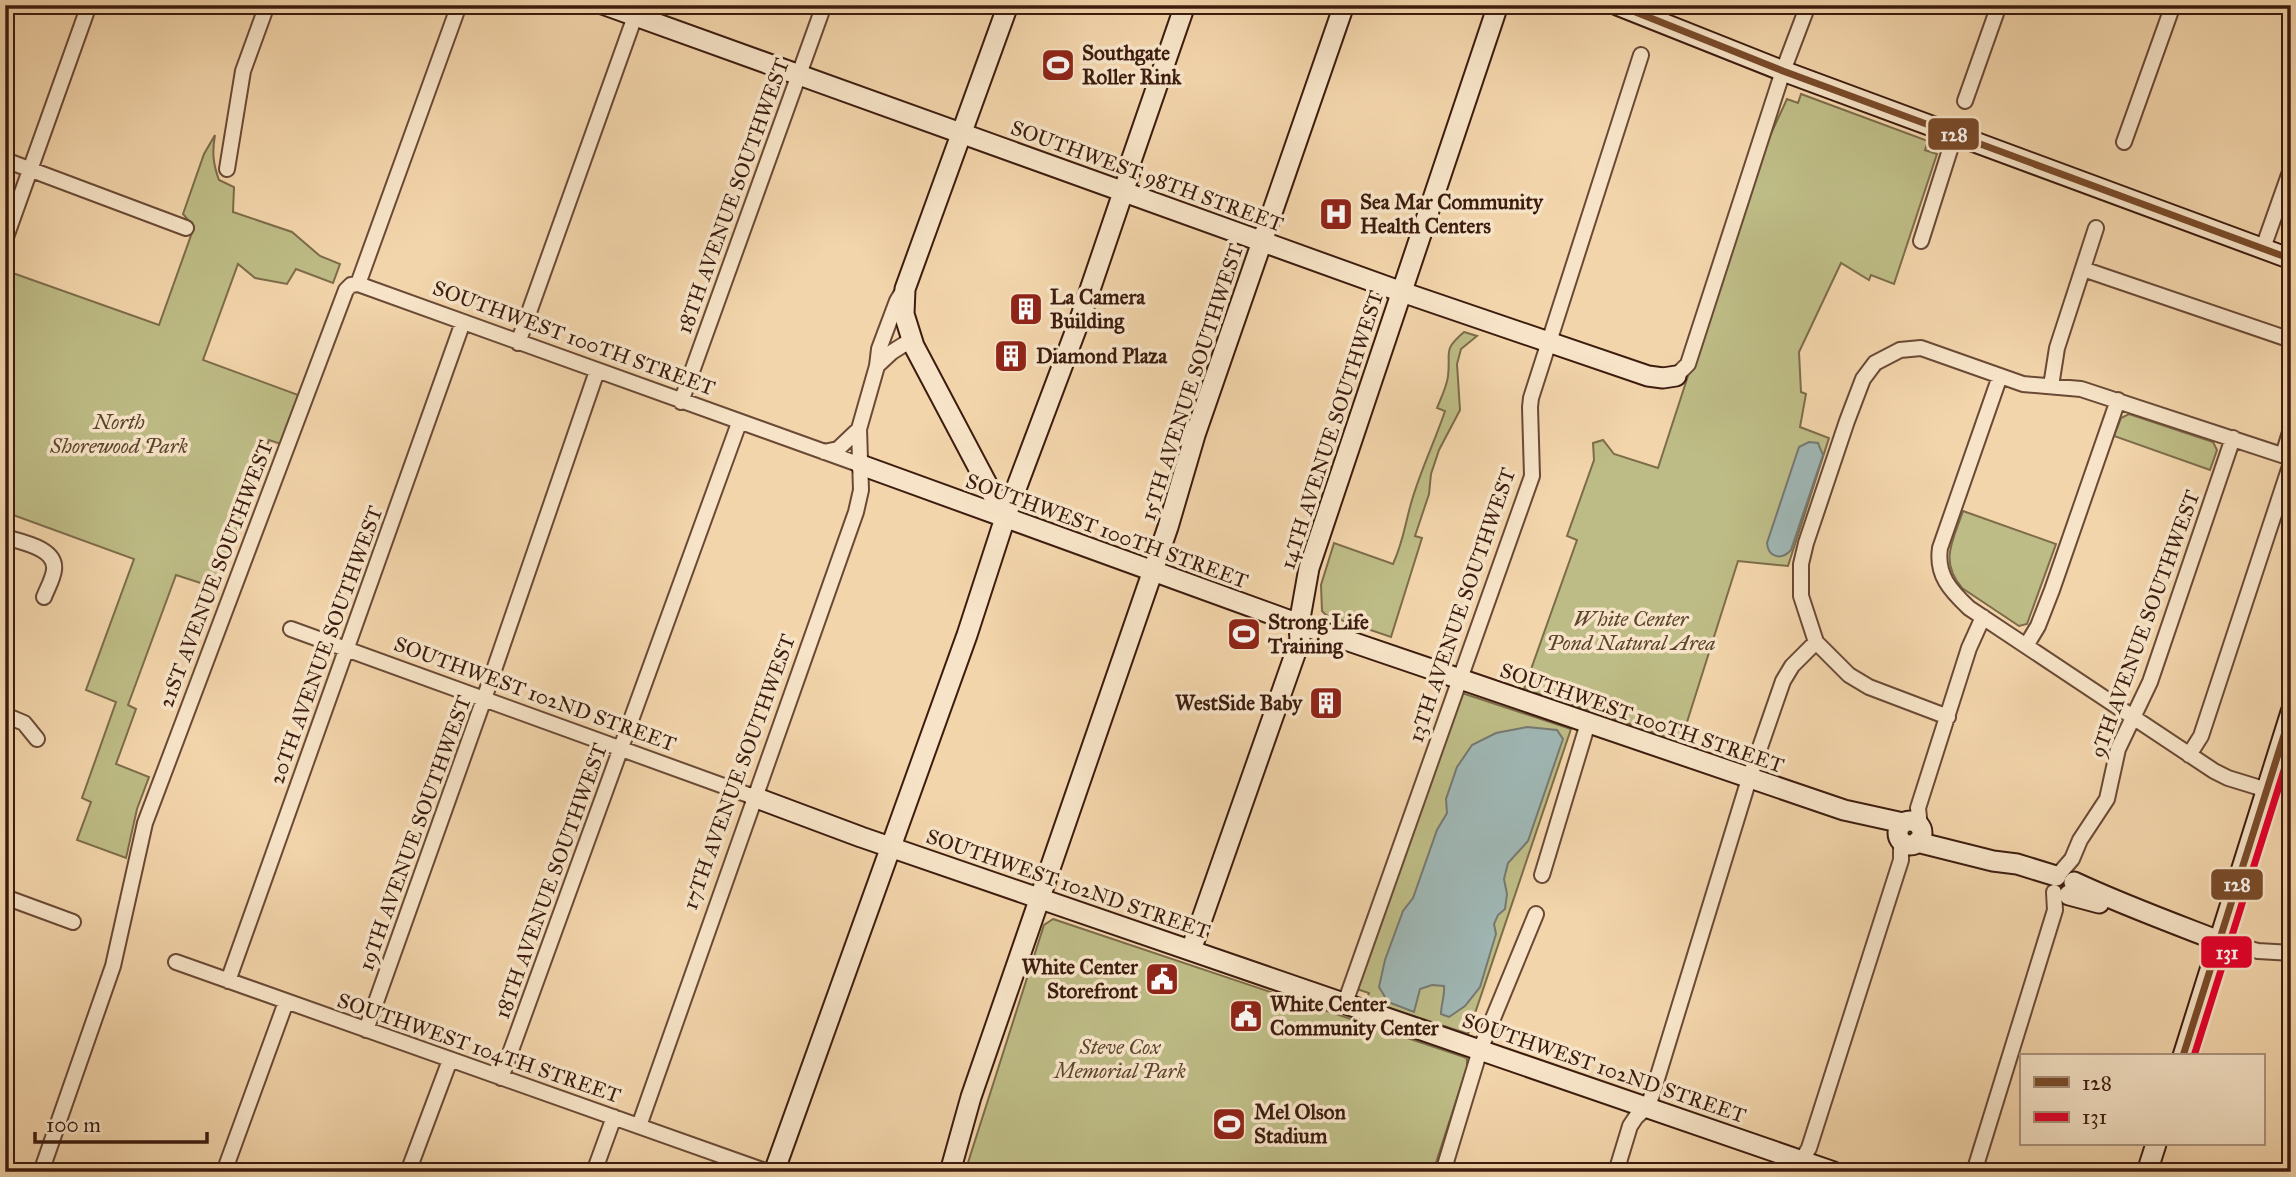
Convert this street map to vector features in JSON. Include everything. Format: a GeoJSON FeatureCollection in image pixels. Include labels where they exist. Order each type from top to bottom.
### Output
{"type":"FeatureCollection","features":[{"type":"Feature","properties":{"kind":"street"},"geometry":{"type":"LineString","coordinates":[[5,240],[89,5]]}},
{"type":"Feature","properties":{"kind":"street"},"geometry":{"type":"LineString","coordinates":[[228,169],[243,71],[267,5]]}},
{"type":"Feature","properties":{"kind":"street","name":"21ST AVENUE SOUTHWEST"},"geometry":{"type":"LineString","coordinates":[[41,1172],[113,965],[145,823],[346,290],[351,285],[358,284],[459,5]]}},
{"type":"Feature","properties":{"kind":"street","name":"SOUTHWEST 98TH STREET"},"geometry":{"type":"LineString","coordinates":[[605,5],[637,11],[799,75],[1402,292],[1648,376],[1676,376]]}},
{"type":"Feature","properties":{"kind":"street","name":"18TH AVENUE SOUTHWEST"},"geometry":{"type":"LineString","coordinates":[[681,402],[824,5]]}},
{"type":"Feature","properties":{"kind":"street","name":"17TH AVENUE SOUTHWEST"},"geometry":{"type":"LineString","coordinates":[[639,1126],[856,512],[861,490],[859,429],[884,333],[905,289],[1008,5]]}},
{"type":"Feature","properties":{"kind":"street"},"geometry":{"type":"LineString","coordinates":[[774,1172],[975,612],[1005,518],[1080,318],[1185,5]]}},
{"type":"Feature","properties":{"kind":"street"},"geometry":{"type":"LineString","coordinates":[[1131,169],[1136,166],[1192,5]]}},
{"type":"Feature","properties":{"kind":"street","name":"15TH AVENUE SOUTHWEST"},"geometry":{"type":"LineString","coordinates":[[950,1172],[971,1097],[1344,5]]}},
{"type":"Feature","properties":{"kind":"street","name":"14TH AVENUE SOUTHWEST"},"geometry":{"type":"LineString","coordinates":[[1191,950],[1300,640],[1299,624],[1309,568],[1498,5]]}},
{"type":"Feature","properties":{"kind":"street"},"geometry":{"type":"LineString","coordinates":[[1617,5],[1783,71],[2291,259]]}},
{"type":"Feature","properties":{"kind":"street"},"geometry":{"type":"LineString","coordinates":[[1676,376],[1688,364],[1783,71],[1808,5]]}},
{"type":"Feature","properties":{"kind":"street"},"geometry":{"type":"LineString","coordinates":[[1965,101],[1999,5]]}},
{"type":"Feature","properties":{"kind":"street"},"geometry":{"type":"LineString","coordinates":[[2124,142],[2174,5]]}},
{"type":"Feature","properties":{"kind":"street"},"geometry":{"type":"LineString","coordinates":[[518,343],[637,11]]}},
{"type":"Feature","properties":{"kind":"street","name":"13TH AVENUE SOUTHWEST"},"geometry":{"type":"LineString","coordinates":[[1345,1003],[1532,476],[1530,407],[1641,55]]}},
{"type":"Feature","properties":{"kind":"street"},"geometry":{"type":"LineString","coordinates":[[1921,241],[1955,134]]}},
{"type":"Feature","properties":{"kind":"street"},"geometry":{"type":"LineString","coordinates":[[5,160],[186,228]]}},
{"type":"Feature","properties":{"kind":"street"},"geometry":{"type":"LineString","coordinates":[[2263,248],[2291,169]]}},
{"type":"Feature","properties":{"kind":"street"},"geometry":{"type":"LineString","coordinates":[[2051,386],[2057,348],[2096,228]]}},
{"type":"Feature","properties":{"kind":"street"},"geometry":{"type":"LineString","coordinates":[[2083,269],[2291,340]]}},
{"type":"Feature","properties":{"kind":"street","name":"SOUTHWEST 100TH STREET"},"geometry":{"type":"LineString","coordinates":[[358,284],[1299,624],[1910,833],[1947,851],[1985,859],[2014,874],[2062,888],[2116,899],[2140,912],[2219,941],[2258,951],[2291,953]]}},
{"type":"Feature","properties":{"kind":"street","name":"17TH AVENUE SOUTHWEST"},"geometry":{"type":"LineString","coordinates":[[905,289],[904,314],[911,340],[1005,518]]}},
{"type":"Feature","properties":{"kind":"street","name":"20TH AVENUE SOUTHWEST"},"geometry":{"type":"LineString","coordinates":[[228,981],[463,322]]}},
{"type":"Feature","properties":{"kind":"street"},"geometry":{"type":"LineString","coordinates":[[877,366],[911,340]]}},
{"type":"Feature","properties":{"kind":"street"},"geometry":{"type":"LineString","coordinates":[[1948,717],[1869,687],[1849,675],[1816,642],[1801,596],[1801,564],[1847,421],[1863,379],[1875,363],[1890,353],[1921,348],[2023,384],[2081,388],[2288,458]]}},
{"type":"Feature","properties":{"kind":"street","name":"19TH AVENUE SOUTHWEST"},"geometry":{"type":"LineString","coordinates":[[366,1030],[597,372]]}},
{"type":"Feature","properties":{"kind":"street"},"geometry":{"type":"LineString","coordinates":[[2000,376],[1940,548],[1938,561],[1947,585],[1969,608],[2189,755],[2228,778],[2267,790]]}},
{"type":"Feature","properties":{"kind":"street"},"geometry":{"type":"LineString","coordinates":[[2026,646],[2038,626],[2052,590],[2118,400]]}},
{"type":"Feature","properties":{"kind":"street","name":"18TH AVENUE SOUTHWEST"},"geometry":{"type":"LineString","coordinates":[[501,1077],[739,423]]}},
{"type":"Feature","properties":{"kind":"street"},"geometry":{"type":"LineString","coordinates":[[823,452],[838,449],[859,429]]}},
{"type":"Feature","properties":{"kind":"street"},"geometry":{"type":"LineString","coordinates":[[2189,755],[2201,736],[2288,458],[2291,429]]}},
{"type":"Feature","properties":{"kind":"street","name":"9TH AVENUE SOUTHWEST"},"geometry":{"type":"LineString","coordinates":[[1974,1172],[2062,888],[2080,840],[2107,799],[2118,749],[2150,682],[2233,438]]}},
{"type":"Feature","properties":{"kind":"street"},"geometry":{"type":"LineString","coordinates":[[5,537],[45,551],[52,559],[55,568],[44,597]]}},
{"type":"Feature","properties":{"kind":"street"},"geometry":{"type":"LineString","coordinates":[[1798,1166],[1809,1148],[1969,648],[1983,617]]}},
{"type":"Feature","properties":{"kind":"street","name":"SOUTHWEST 102ND STREET"},"geometry":{"type":"LineString","coordinates":[[291,629],[891,848],[1647,1107],[1798,1166],[1834,1172]]}},
{"type":"Feature","properties":{"kind":"street"},"geometry":{"type":"LineString","coordinates":[[1616,1172],[1630,1126],[1647,1107],[1749,779],[1783,681],[1792,666],[1816,642]]}},
{"type":"Feature","properties":{"kind":"street"},"geometry":{"type":"LineString","coordinates":[[2184,1054],[2291,712]]}},
{"type":"Feature","properties":{"kind":"street"},"geometry":{"type":"LineString","coordinates":[[5,715],[24,723],[37,739]]}},
{"type":"Feature","properties":{"kind":"street"},"geometry":{"type":"LineString","coordinates":[[1542,875],[1588,723]]}},
{"type":"Feature","properties":{"kind":"street"},"geometry":{"type":"LineString","coordinates":[[5,897],[73,922]]}},
{"type":"Feature","properties":{"kind":"street"},"geometry":{"type":"LineString","coordinates":[[1443,1172],[1480,1050],[1536,914]]}},
{"type":"Feature","properties":{"kind":"street","name":"SOUTHWEST 104TH STREET"},"geometry":{"type":"LineString","coordinates":[[176,962],[768,1172]]}},
{"type":"Feature","properties":{"kind":"street"},"geometry":{"type":"LineString","coordinates":[[224,1172],[286,1002]]}},
{"type":"Feature","properties":{"kind":"street"},"geometry":{"type":"LineString","coordinates":[[408,1172],[450,1059]]}},
{"type":"Feature","properties":{"kind":"street"},"geometry":{"type":"LineString","coordinates":[[594,1172],[614,1117]]}},
{"type":"Feature","properties":{"kind":"street"},"geometry":{"type":"LineString","coordinates":[[2147,1172],[2155,1146]]}},
{"type":"Feature","properties":{"kind":"green space","name":"White Center Pond Natural Area"},"geometry":{"type":"Polygon","coordinates":[[[1801,94],[1928,141],[1925,150],[1937,154],[1894,284],[1871,275],[1869,280],[1841,263],[1799,352],[1801,392],[1806,394],[1800,427],[1829,438],[1788,566],[1738,561],[1681,741],[1524,689],[1577,540],[1567,536],[1594,460],[1593,443],[1603,440],[1614,454],[1658,468],[1757,164],[1787,99],[1798,103],[1801,94]]]}},
{"type":"Feature","properties":{"kind":"green space","name":"North Shorewood Park"},"geometry":{"type":"Polygon","coordinates":[[[215,135],[215,169],[219,180],[234,187],[233,212],[292,232],[320,256],[340,264],[333,283],[296,269],[287,284],[255,278],[238,264],[203,360],[301,396],[284,445],[269,440],[216,588],[176,575],[128,705],[136,709],[116,764],[149,777],[137,809],[126,858],[77,840],[91,802],[82,798],[116,702],[86,690],[134,559],[5,512],[5,285],[10,272],[159,325],[194,227],[183,214],[204,154],[215,135]]]}},
{"type":"Feature","properties":{"kind":"green space"},"geometry":{"type":"Polygon","coordinates":[[[1464,332],[1477,336],[1461,349],[1457,364],[1460,410],[1439,450],[1431,474],[1429,494],[1415,536],[1422,538],[1391,637],[1326,615],[1322,611],[1321,585],[1334,543],[1393,564],[1416,489],[1445,411],[1437,408],[1447,380],[1450,348],[1464,332]]]}},
{"type":"Feature","properties":{"kind":"green space"},"geometry":{"type":"Polygon","coordinates":[[[2129,414],[2213,442],[2217,450],[2210,470],[2114,436],[2121,418],[2129,414]]]}},
{"type":"Feature","properties":{"kind":"green space"},"geometry":{"type":"Polygon","coordinates":[[[1963,511],[2056,544],[2027,624],[2019,626],[1962,588],[1955,578],[1951,569],[1950,551],[1963,511]]]}},
{"type":"Feature","properties":{"kind":"green space","name":"White Center Pond Natural Area"},"geometry":{"type":"Polygon","coordinates":[[[1462,693],[1571,729],[1468,1034],[1366,1000],[1369,993],[1357,989],[1462,693]]]}},
{"type":"Feature","properties":{"kind":"green space","name":"Steve Cox Memorial Park"},"geometry":{"type":"Polygon","coordinates":[[[1053,919],[1464,1057],[1467,1059],[1467,1067],[1433,1172],[965,1172],[1044,925],[1053,919]]]}},
{"type":"Feature","properties":{"kind":"water"},"geometry":{"type":"Polygon","coordinates":[[[1809,442],[1818,443],[1823,455],[1791,550],[1783,556],[1776,556],[1770,552],[1767,543],[1799,447],[1809,442]]]}},
{"type":"Feature","properties":{"kind":"water","name":"White Center Pond Natural Area"},"geometry":{"type":"Polygon","coordinates":[[[1527,727],[1557,730],[1563,739],[1528,841],[1508,863],[1504,879],[1507,894],[1505,909],[1494,924],[1496,934],[1480,987],[1465,1006],[1449,1017],[1441,1014],[1444,986],[1432,985],[1420,989],[1414,1012],[1388,1002],[1379,987],[1385,960],[1403,911],[1413,898],[1437,830],[1447,813],[1446,799],[1457,767],[1472,745],[1496,733],[1527,727]]]}},
{"type":"Feature","properties":{"kind":"transit line","name":"128"},"geometry":{"type":"LineString","coordinates":[[1618,5],[1783,71],[2291,259]]}},
{"type":"Feature","properties":{"kind":"transit line","name":"128"},"geometry":{"type":"LineString","coordinates":[[2184,1054],[2291,713]]}},
{"type":"Feature","properties":{"kind":"transit line","name":"131"},"geometry":{"type":"LineString","coordinates":[[2195,1054],[2291,748]]}},
{"type":"Feature","properties":{"kind":"place","name":"Southgate Roller Rink"},"geometry":{"type":"Point","coordinates":[1058,65]}},
{"type":"Feature","properties":{"kind":"place","name":"Sea Mar Community Health Centers"},"geometry":{"type":"Point","coordinates":[1336,214]}},
{"type":"Feature","properties":{"kind":"place","name":"La Camera Building"},"geometry":{"type":"Point","coordinates":[1026,309]}},
{"type":"Feature","properties":{"kind":"place","name":"Diamond Plaza"},"geometry":{"type":"Point","coordinates":[1011,356]}},
{"type":"Feature","properties":{"kind":"place","name":"Strong Life Training"},"geometry":{"type":"Point","coordinates":[1244,634]}},
{"type":"Feature","properties":{"kind":"place","name":"WestSide Baby"},"geometry":{"type":"Point","coordinates":[1326,703]}},
{"type":"Feature","properties":{"kind":"place","name":"White Center Storefront"},"geometry":{"type":"Point","coordinates":[1162,979]}},
{"type":"Feature","properties":{"kind":"place","name":"White Center Community Center"},"geometry":{"type":"Point","coordinates":[1246,1016]}},
{"type":"Feature","properties":{"kind":"place","name":"Mel Olson Stadium"},"geometry":{"type":"Point","coordinates":[1229,1124]}}]}
